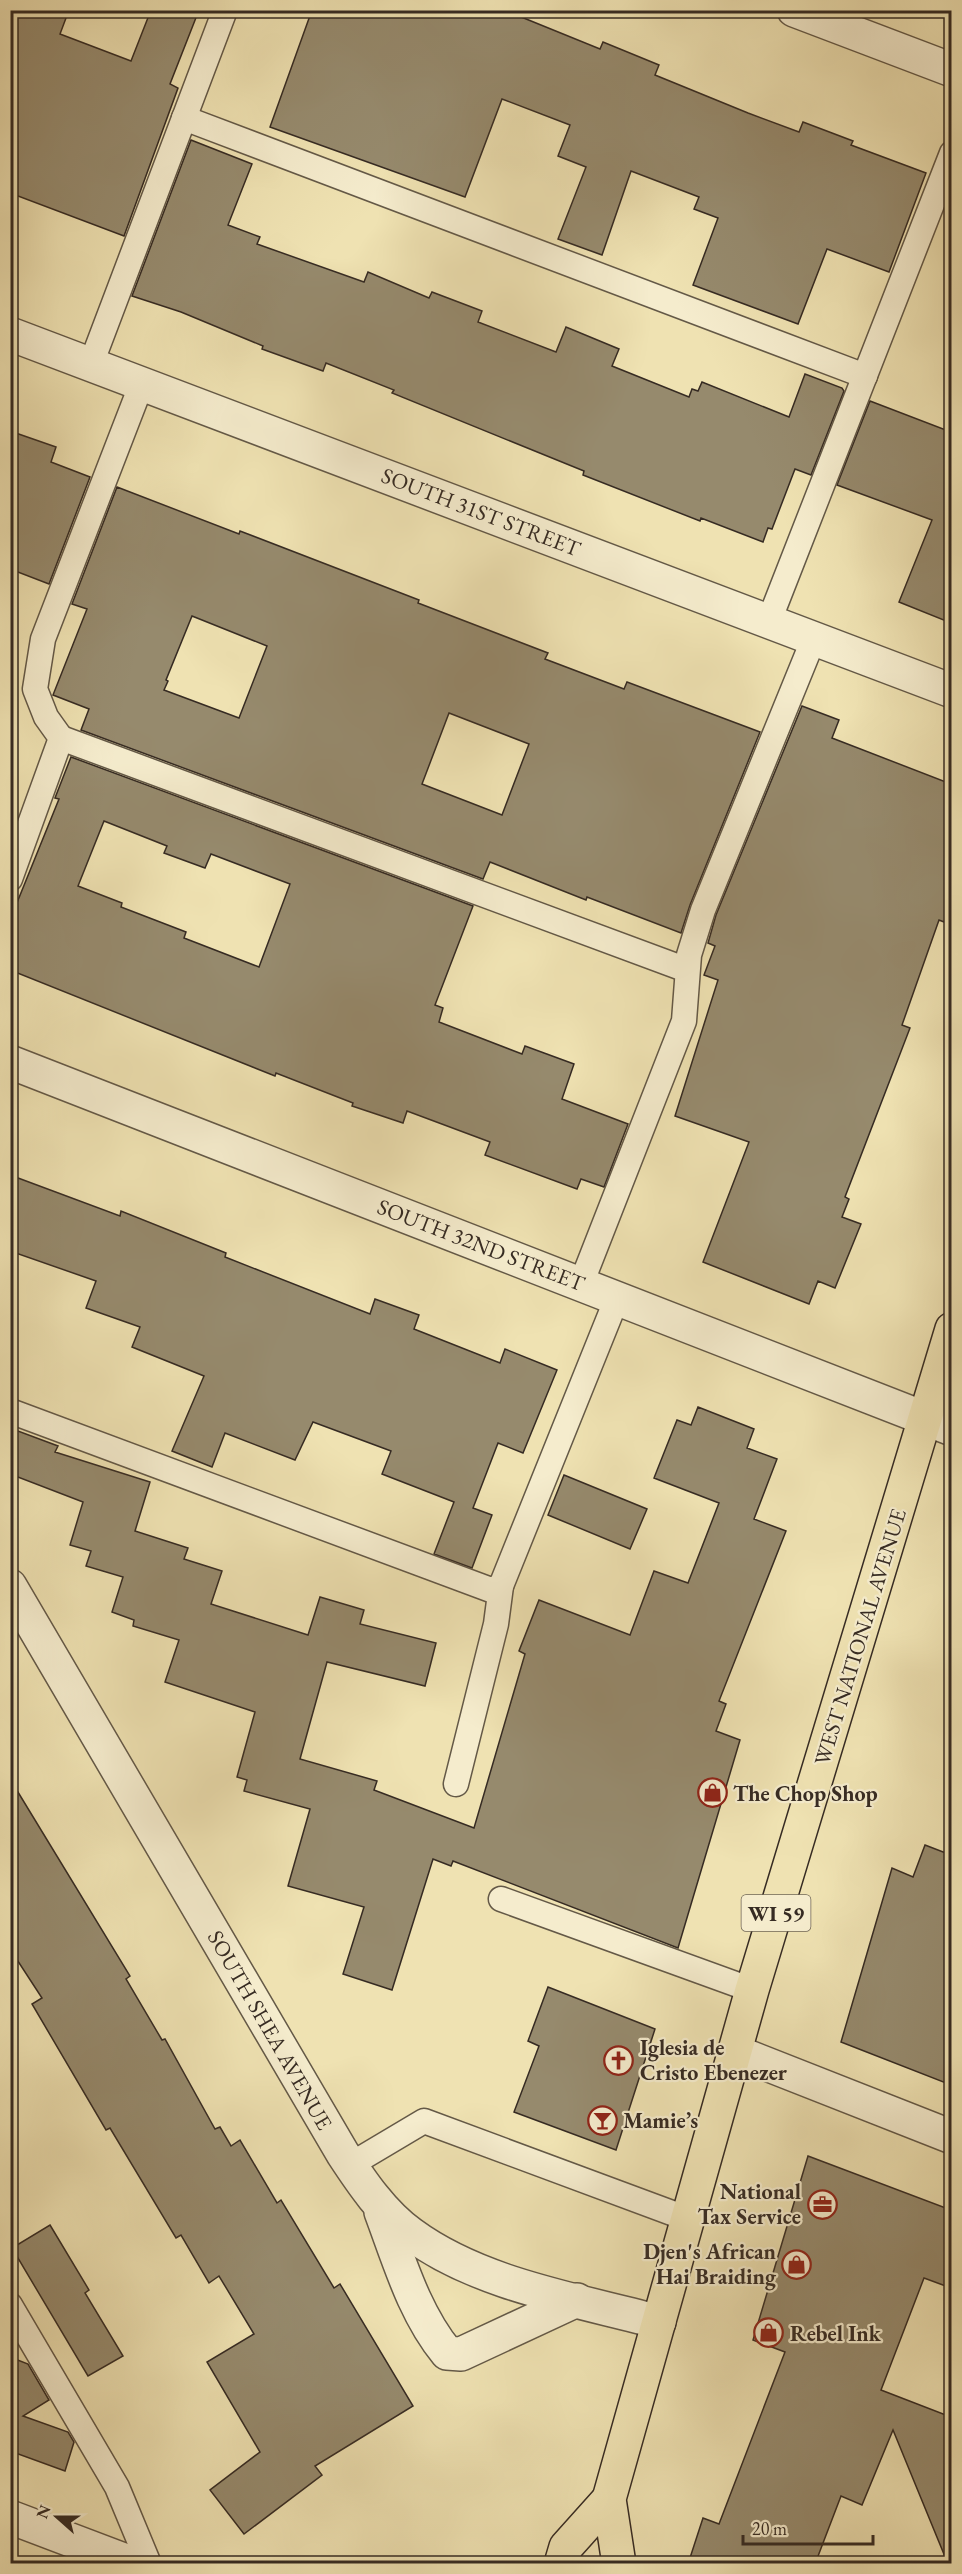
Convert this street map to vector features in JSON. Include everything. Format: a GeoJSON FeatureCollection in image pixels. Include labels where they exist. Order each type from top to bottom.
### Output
{"type":"FeatureCollection","features":[{"type":"Feature","properties":{"kind":"main road","name":"WEST NATIONAL AVENUE"},"geometry":{"type":"LineString","coordinates":[[619,2564],[609,2499],[752,1990],[939,1424],[951,1329]]}},
{"type":"Feature","properties":{"kind":"main road","name":"WEST NATIONAL AVENUE"},"geometry":{"type":"LineString","coordinates":[[561,2564],[566,2547],[609,2499]]}},
{"type":"Feature","properties":{"kind":"street"},"geometry":{"type":"LineString","coordinates":[[794,10],[950,65]]}},
{"type":"Feature","properties":{"kind":"street","name":"SOUTH 31ST STREET"},"geometry":{"type":"LineString","coordinates":[[10,334],[951,691]]}},
{"type":"Feature","properties":{"kind":"street","name":"SOUTH 32ND STREET"},"geometry":{"type":"LineString","coordinates":[[10,1062],[939,1424]]}},
{"type":"Feature","properties":{"kind":"street","name":"SOUTH SHEA AVENUE"},"geometry":{"type":"LineString","coordinates":[[10,1586],[350,2165],[377,2202],[410,2234],[451,2259],[502,2280],[659,2322]]}},
{"type":"Feature","properties":{"kind":"street"},"geometry":{"type":"LineString","coordinates":[[736,2052],[951,2137]]}},
{"type":"Feature","properties":{"kind":"street"},"geometry":{"type":"LineString","coordinates":[[377,2202],[414,2297],[432,2335],[447,2353],[461,2354],[577,2300]]}},
{"type":"Feature","properties":{"kind":"street"},"geometry":{"type":"LineString","coordinates":[[10,2517],[134,2564]]}},
{"type":"Feature","properties":{"kind":"lane"},"geometry":{"type":"LineString","coordinates":[[91,364],[225,10]]}},
{"type":"Feature","properties":{"kind":"lane"},"geometry":{"type":"LineString","coordinates":[[184,118],[865,376]]}},
{"type":"Feature","properties":{"kind":"lane"},"geometry":{"type":"LineString","coordinates":[[769,621],[951,153]]}},
{"type":"Feature","properties":{"kind":"lane"},"geometry":{"type":"LineString","coordinates":[[142,383],[43,639],[35,689],[46,717],[61,738],[687,970]]}},
{"type":"Feature","properties":{"kind":"lane"},"geometry":{"type":"LineString","coordinates":[[581,1284],[684,1021],[687,970],[703,910],[814,638]]}},
{"type":"Feature","properties":{"kind":"lane"},"geometry":{"type":"LineString","coordinates":[[10,879],[61,738]]}},
{"type":"Feature","properties":{"kind":"lane"},"geometry":{"type":"LineString","coordinates":[[456,1784],[496,1624],[501,1586],[617,1298]]}},
{"type":"Feature","properties":{"kind":"lane"},"geometry":{"type":"LineString","coordinates":[[10,1411],[491,1590],[501,1586]]}},
{"type":"Feature","properties":{"kind":"lane"},"geometry":{"type":"LineString","coordinates":[[501,1899],[752,1990]]}},
{"type":"Feature","properties":{"kind":"lane"},"geometry":{"type":"LineString","coordinates":[[350,2165],[424,2121],[688,2218]]}},
{"type":"Feature","properties":{"kind":"lane"},"geometry":{"type":"LineString","coordinates":[[10,2305],[117,2487],[149,2564]]}},
{"type":"Feature","properties":{"kind":"building"},"geometry":{"type":"Polygon","coordinates":[[[10,10],[69,10],[60,34],[131,61],[151,10],[199,10],[170,84],[178,88],[124,236],[10,193],[10,10]]]}},
{"type":"Feature","properties":{"kind":"building"},"geometry":{"type":"Polygon","coordinates":[[[312,10],[504,10],[600,49],[603,42],[659,65],[655,75],[748,113],[799,132],[803,122],[853,141],[851,145],[926,173],[889,272],[827,249],[798,324],[693,285],[718,218],[694,209],[699,197],[631,171],[602,255],[558,239],[586,167],[558,156],[570,125],[502,99],[465,197],[270,127],[312,10]]]}},
{"type":"Feature","properties":{"kind":"building"},"geometry":{"type":"Polygon","coordinates":[[[191,140],[252,164],[228,225],[260,237],[257,244],[364,282],[368,272],[429,298],[432,292],[482,311],[478,322],[556,352],[566,327],[619,349],[612,366],[689,397],[692,389],[698,391],[702,382],[789,417],[805,374],[842,388],[844,391],[811,475],[795,469],[772,529],[768,528],[763,542],[701,518],[700,521],[583,475],[584,471],[392,393],[394,390],[326,363],[323,371],[262,349],[263,346],[181,312],[132,296],[191,140]]]}},
{"type":"Feature","properties":{"kind":"building"},"geometry":{"type":"Polygon","coordinates":[[[870,401],[951,432],[951,623],[899,602],[932,520],[837,485],[870,401]]]}},
{"type":"Feature","properties":{"kind":"building"},"geometry":{"type":"Polygon","coordinates":[[[10,431],[56,447],[51,462],[90,477],[49,584],[10,569],[10,431]]]}},
{"type":"Feature","properties":{"kind":"building"},"geometry":{"type":"Polygon","coordinates":[[[117,487],[239,534],[240,531],[419,600],[418,603],[548,653],[545,659],[624,689],[627,682],[760,732],[690,905],[681,933],[587,897],[586,900],[490,862],[483,879],[81,730],[89,709],[53,695],[87,609],[72,604],[117,487]],[[192,616],[164,690],[239,718],[267,646],[192,616]],[[449,713],[422,784],[502,815],[529,744],[449,713]]]}},
{"type":"Feature","properties":{"kind":"building"},"geometry":{"type":"Polygon","coordinates":[[[802,706],[839,720],[832,738],[951,784],[951,903],[944,922],[939,920],[902,1025],[910,1028],[845,1197],[849,1199],[842,1217],[861,1224],[835,1288],[818,1281],[809,1304],[703,1262],[749,1142],[675,1116],[718,980],[704,975],[715,946],[708,943],[716,915],[802,706]]]}},
{"type":"Feature","properties":{"kind":"building"},"geometry":{"type":"Polygon","coordinates":[[[71,757],[473,906],[435,1005],[443,1008],[439,1022],[522,1054],[525,1046],[574,1064],[562,1099],[628,1124],[604,1187],[581,1179],[577,1189],[485,1155],[490,1142],[407,1111],[403,1123],[352,1106],[353,1103],[276,1073],[275,1076],[10,970],[10,920],[59,799],[55,798],[71,757]],[[104,821],[78,886],[122,903],[121,907],[186,932],[184,938],[259,967],[290,884],[211,854],[205,868],[164,853],[167,846],[104,821]]]}},
{"type":"Feature","properties":{"kind":"building"},"geometry":{"type":"Polygon","coordinates":[[[10,1175],[120,1216],[121,1211],[226,1253],[225,1257],[370,1314],[375,1299],[419,1315],[414,1329],[500,1363],[505,1349],[557,1370],[523,1453],[498,1443],[473,1508],[492,1515],[472,1568],[434,1554],[454,1502],[382,1474],[391,1451],[313,1422],[295,1460],[225,1433],[212,1467],[172,1451],[204,1376],[132,1347],[140,1327],[86,1308],[96,1281],[10,1251],[10,1175]]]}},
{"type":"Feature","properties":{"kind":"building"},"geometry":{"type":"Polygon","coordinates":[[[698,1407],[754,1429],[747,1448],[777,1459],[754,1519],[786,1531],[719,1701],[726,1704],[716,1731],[740,1740],[678,1948],[453,1861],[451,1866],[433,1859],[392,1990],[343,1974],[364,1907],[288,1886],[310,1809],[244,1791],[247,1780],[237,1777],[255,1712],[165,1682],[179,1640],[133,1626],[134,1620],[112,1612],[123,1577],[86,1566],[91,1551],[70,1545],[83,1502],[10,1474],[10,1428],[58,1446],[55,1452],[150,1482],[135,1531],[188,1548],[184,1559],[222,1571],[211,1604],[308,1635],[320,1597],[364,1610],[360,1624],[436,1643],[425,1686],[327,1662],[300,1759],[377,1781],[374,1790],[474,1828],[525,1654],[519,1651],[539,1600],[630,1635],[654,1571],[688,1583],[719,1503],[654,1478],[677,1420],[691,1425],[698,1407]]]}},
{"type":"Feature","properties":{"kind":"building"},"geometry":{"type":"Polygon","coordinates":[[[564,1475],[647,1509],[630,1549],[548,1515],[564,1475]]]}},
{"type":"Feature","properties":{"kind":"building"},"geometry":{"type":"Polygon","coordinates":[[[10,1779],[130,1976],[126,1979],[162,2040],[165,2039],[215,2129],[220,2127],[231,2146],[240,2140],[277,2203],[281,2200],[334,2288],[340,2284],[413,2406],[315,2466],[322,2475],[244,2534],[210,2490],[260,2452],[207,2362],[254,2334],[219,2276],[209,2283],[181,2235],[176,2238],[110,2128],[106,2130],[32,2004],[42,1998],[10,1949],[10,1779]]]}},
{"type":"Feature","properties":{"kind":"building"},"geometry":{"type":"Polygon","coordinates":[[[925,1845],[951,1855],[951,2085],[841,2042],[892,1868],[913,1877],[925,1845]]]}},
{"type":"Feature","properties":{"kind":"building"},"geometry":{"type":"Polygon","coordinates":[[[548,1987],[655,2029],[616,2150],[514,2112],[539,2046],[528,2041],[548,1987]]]}},
{"type":"Feature","properties":{"kind":"building"},"geometry":{"type":"Polygon","coordinates":[[[808,2156],[951,2210],[951,2288],[924,2278],[881,2390],[951,2417],[951,2564],[948,2564],[893,2430],[862,2505],[841,2496],[815,2564],[688,2564],[703,2518],[719,2524],[785,2352],[753,2340],[808,2156]]]}},
{"type":"Feature","properties":{"kind":"building"},"geometry":{"type":"Polygon","coordinates":[[[50,2225],[89,2290],[85,2293],[123,2356],[88,2376],[12,2248],[50,2225]]]}},
{"type":"Feature","properties":{"kind":"building"},"geometry":{"type":"Polygon","coordinates":[[[10,2357],[28,2364],[49,2400],[23,2416],[68,2432],[74,2442],[65,2471],[10,2451],[10,2357]]]}},
{"type":"Feature","properties":{"kind":"place","name":"The Chop Shop"},"geometry":{"type":"Point","coordinates":[712,1793]}},
{"type":"Feature","properties":{"kind":"place","name":"Iglesia de Cristo Ebenezer"},"geometry":{"type":"Point","coordinates":[619,2060]}},
{"type":"Feature","properties":{"kind":"place","name":"Mamie’s"},"geometry":{"type":"Point","coordinates":[602,2120]}},
{"type":"Feature","properties":{"kind":"place","name":"National Tax Service"},"geometry":{"type":"Point","coordinates":[822,2204]}},
{"type":"Feature","properties":{"kind":"place","name":"Djen's African Hai Braiding"},"geometry":{"type":"Point","coordinates":[797,2264]}},
{"type":"Feature","properties":{"kind":"place","name":"Rebel Ink"},"geometry":{"type":"Point","coordinates":[769,2333]}}]}
